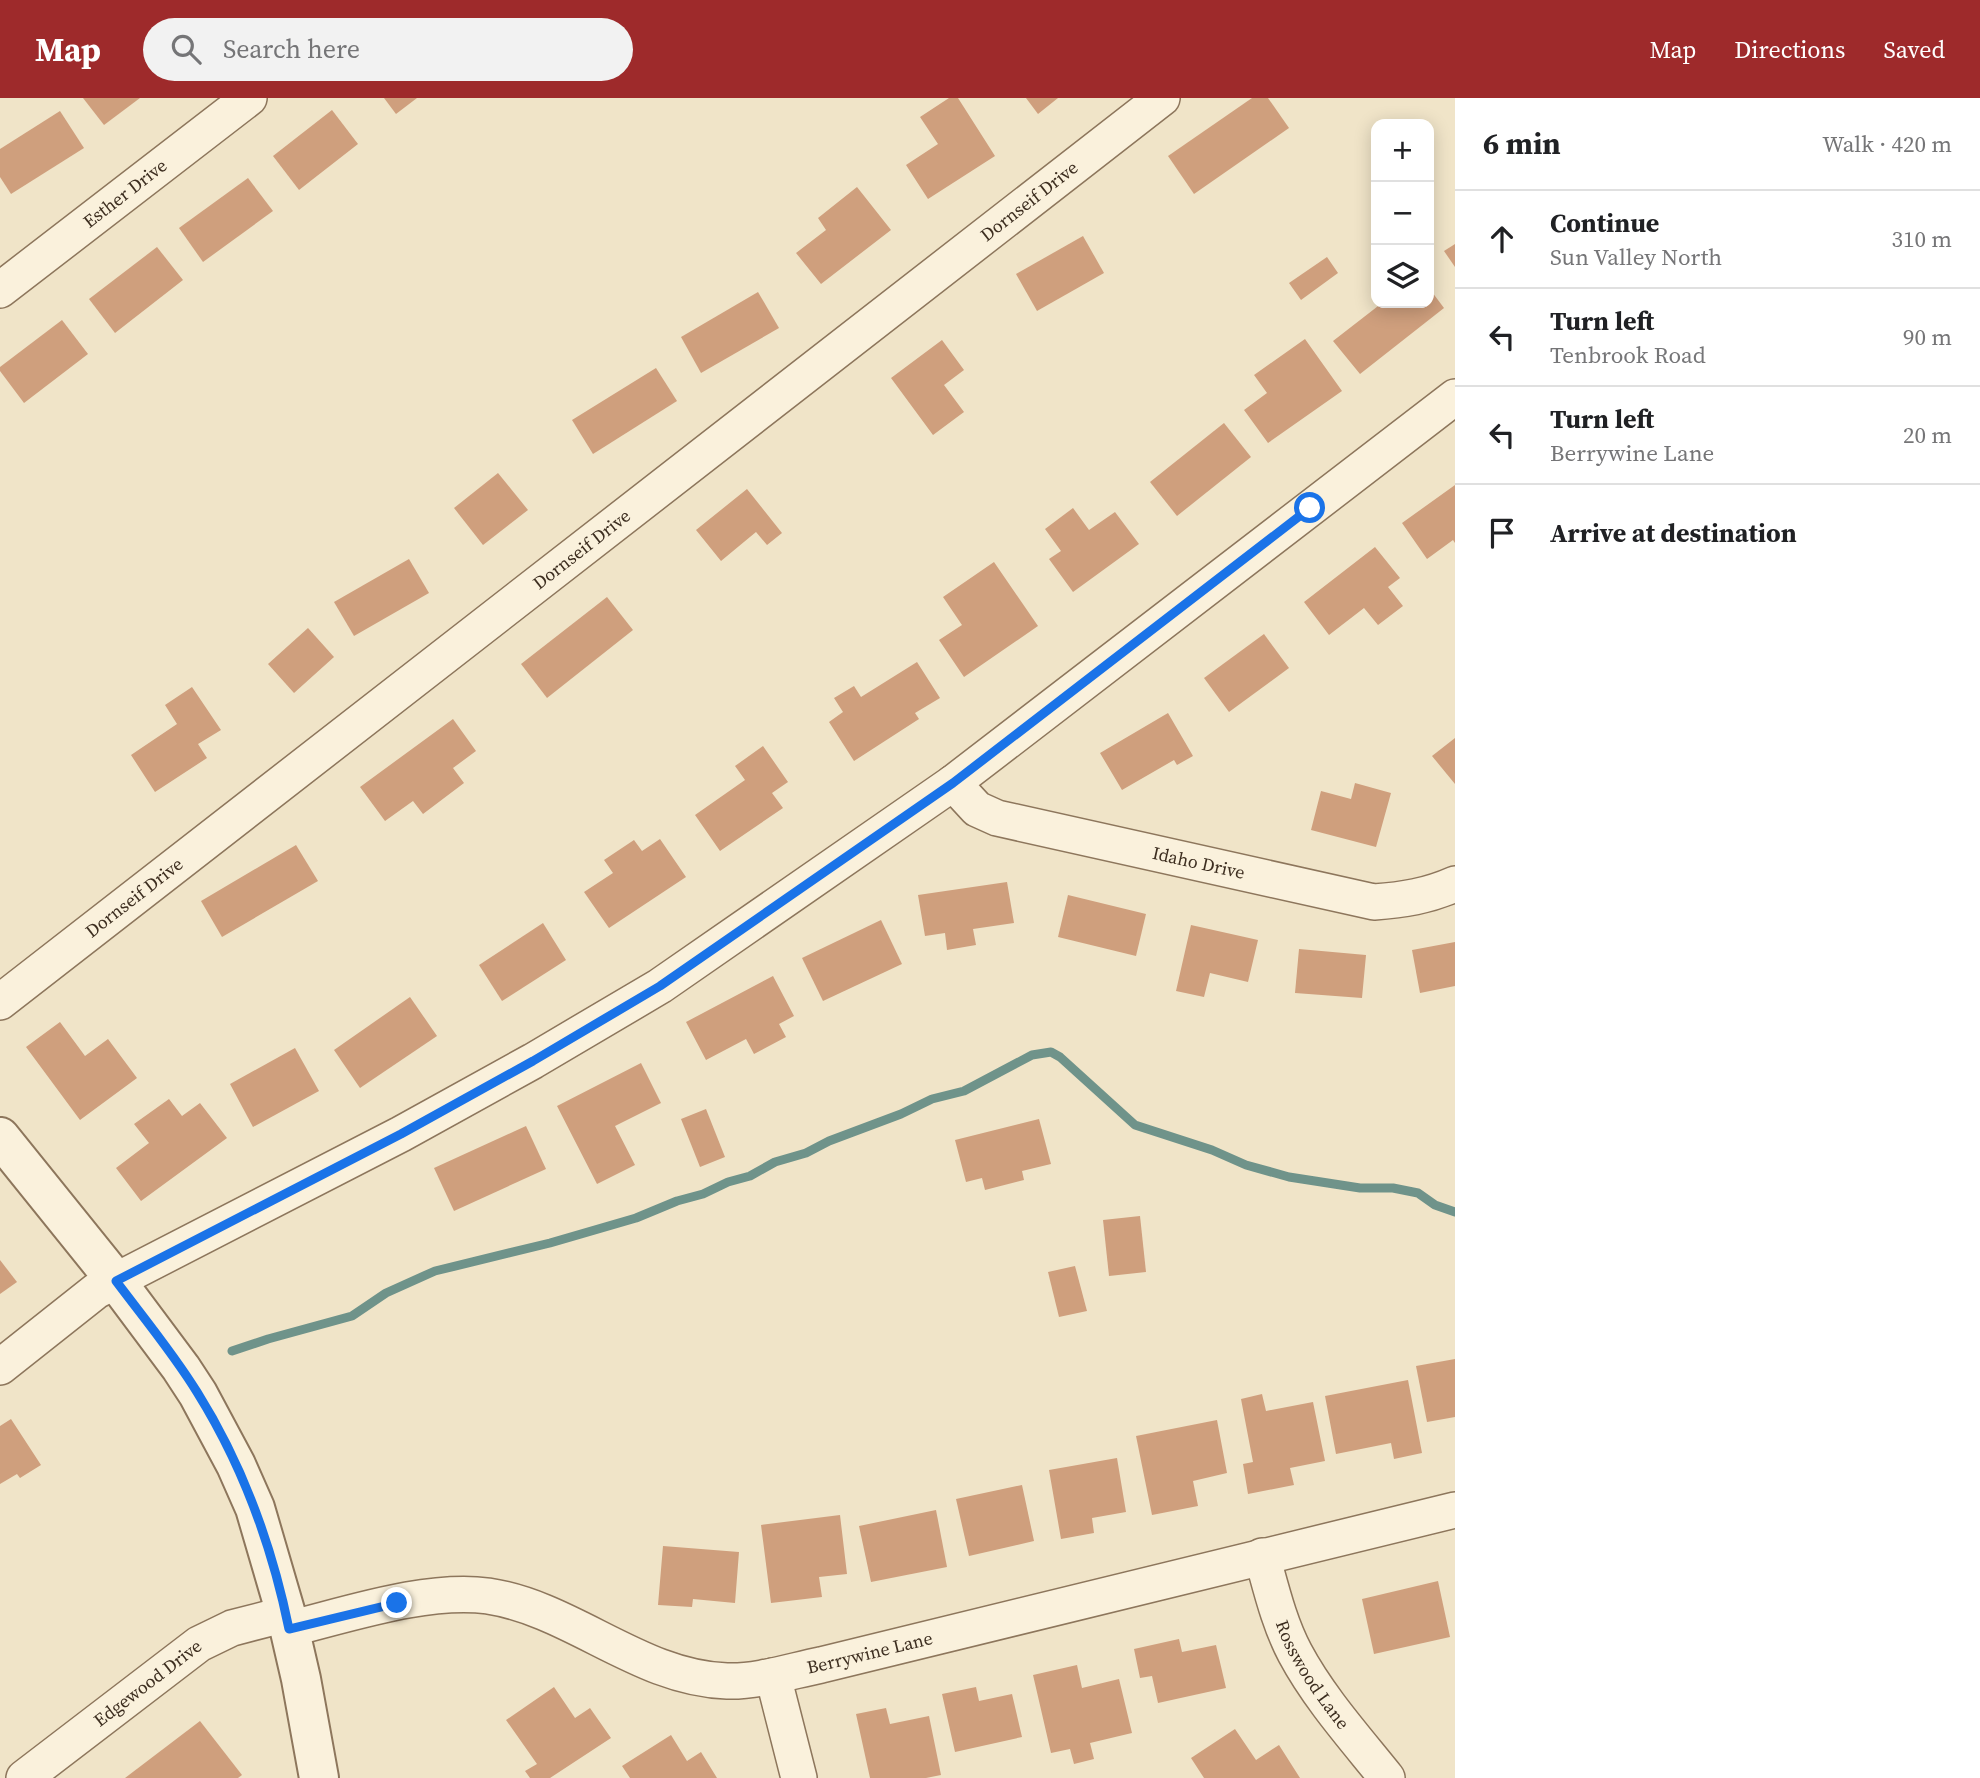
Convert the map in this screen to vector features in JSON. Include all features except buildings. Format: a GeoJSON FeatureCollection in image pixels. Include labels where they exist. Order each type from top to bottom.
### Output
{"type":"FeatureCollection","features":[{"type":"Feature","properties":{"kind":"street","name":"Esther Drive"},"geometry":{"type":"LineString","coordinates":[[0,290],[249,98]]}},
{"type":"Feature","properties":{"kind":"street","name":"Dornseif Drive"},"geometry":{"type":"LineString","coordinates":[[0,1002],[1162,98]]}},
{"type":"Feature","properties":{"kind":"street"},"geometry":{"type":"LineString","coordinates":[[0,1367],[87,1298],[116,1281],[401,1134],[533,1061],[660,986],[953,783],[1455,397]]}},
{"type":"Feature","properties":{"kind":"street","name":"Idaho Drive"},"geometry":{"type":"LineString","coordinates":[[953,783],[977,808],[998,818],[1374,902],[1403,900],[1436,893],[1455,884]]}},
{"type":"Feature","properties":{"kind":"street"},"geometry":{"type":"LineString","coordinates":[[0,1137],[116,1281],[181,1368],[213,1421],[255,1508],[288,1622],[319,1778]]}},
{"type":"Feature","properties":{"kind":"street","name":"Berrywine Lane"},"geometry":{"type":"LineString","coordinates":[[288,1622],[435,1597],[486,1596],[529,1606],[649,1664],[685,1676],[730,1682],[772,1676],[1455,1510]]}},
{"type":"Feature","properties":{"kind":"street","name":"Rosswood Lane"},"geometry":{"type":"LineString","coordinates":[[1262,1556],[1280,1618],[1294,1650],[1318,1689],[1387,1778]]}},
{"type":"Feature","properties":{"kind":"street","name":"Edgewood Drive"},"geometry":{"type":"LineString","coordinates":[[24,1778],[199,1644],[232,1628],[288,1622]]}},
{"type":"Feature","properties":{"kind":"street"},"geometry":{"type":"LineString","coordinates":[[772,1676],[799,1778]]}},
{"type":"Feature","properties":{"kind":"waterway"},"geometry":{"type":"LineString","coordinates":[[232,1351],[352,1316],[386,1293],[435,1271],[550,1243],[636,1218],[677,1201],[703,1194],[932,1099],[964,1091],[1032,1055],[1051,1052],[1060,1057],[1135,1125],[1212,1150],[1246,1165],[1289,1177],[1360,1188],[1393,1188],[1418,1193],[1435,1205],[1455,1212]]}},
{"type":"Feature","properties":{"kind":"route"},"geometry":{"type":"LineString","coordinates":[[397,1603],[289,1629],[255,1508],[236,1465],[198,1394],[116,1281],[401,1134],[533,1061],[660,986],[953,783],[1310,508]]}}]}
